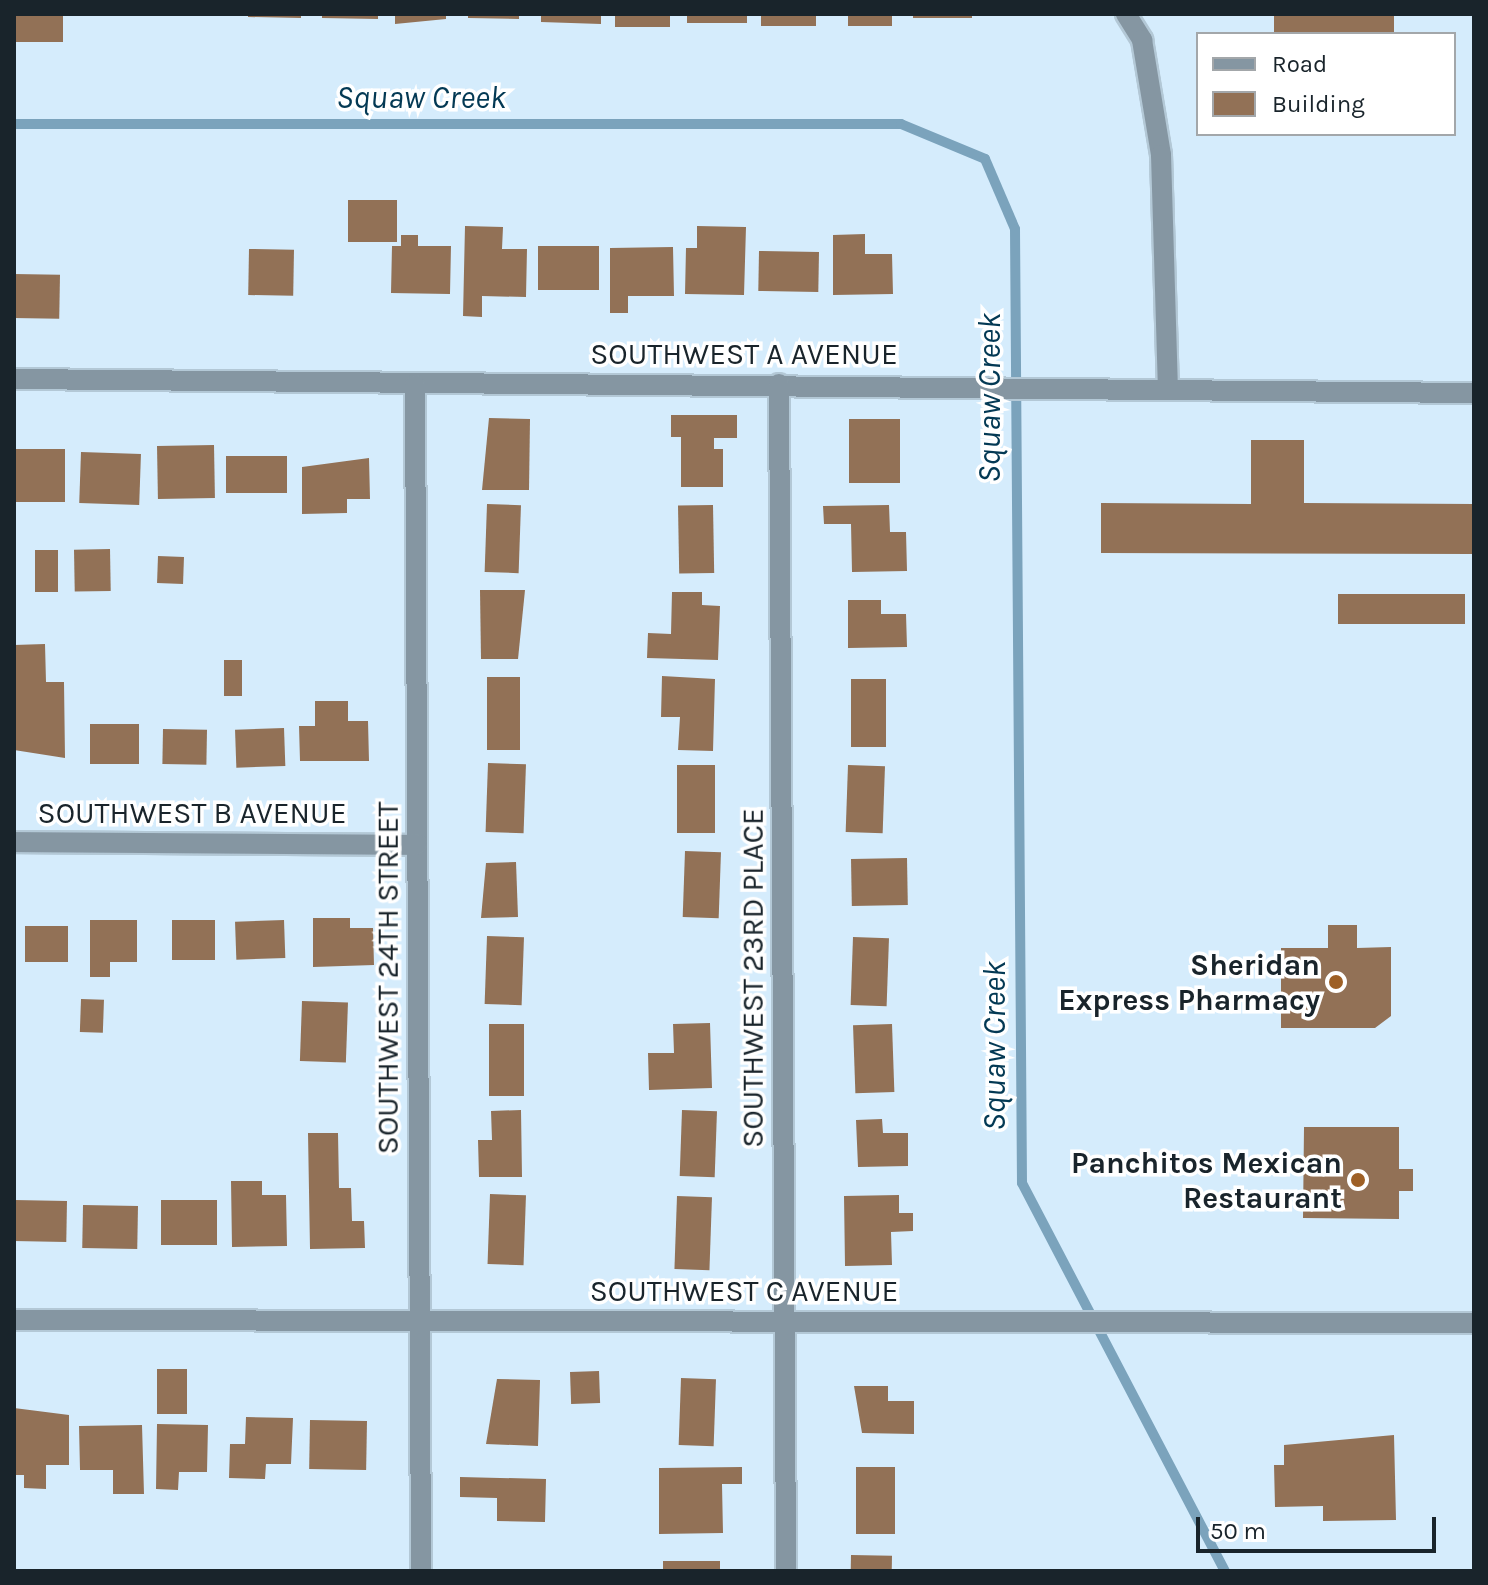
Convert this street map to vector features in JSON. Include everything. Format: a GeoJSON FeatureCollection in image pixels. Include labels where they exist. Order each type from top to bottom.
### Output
{"type":"FeatureCollection","features":[{"type":"Feature","properties":{"kind":"street"},"geometry":{"type":"LineString","coordinates":[[1126,14],[1142,40],[1161,155],[1168,386]]}},
{"type":"Feature","properties":{"kind":"street","name":"SOUTHWEST A AVENUE"},"geometry":{"type":"LineString","coordinates":[[14,379],[415,385],[1073,384],[1474,393]]}},
{"type":"Feature","properties":{"kind":"street","name":"SOUTHWEST 23RD PLACE"},"geometry":{"type":"LineString","coordinates":[[779,384],[786,1571]]}},
{"type":"Feature","properties":{"kind":"street","name":"SOUTHWEST 24TH STREET"},"geometry":{"type":"LineString","coordinates":[[415,385],[421,1571]]}},
{"type":"Feature","properties":{"kind":"street","name":"SOUTHWEST B AVENUE"},"geometry":{"type":"LineString","coordinates":[[14,842],[417,845]]}},
{"type":"Feature","properties":{"kind":"street","name":"SOUTHWEST C AVENUE"},"geometry":{"type":"LineString","coordinates":[[14,1320],[1474,1323]]}},
{"type":"Feature","properties":{"kind":"building"},"geometry":{"type":"Polygon","coordinates":[[[14,14],[63,14],[63,42],[14,42],[14,14]]]}},
{"type":"Feature","properties":{"kind":"building"},"geometry":{"type":"Polygon","coordinates":[[[248,14],[301,14],[301,18],[248,17],[248,14]]]}},
{"type":"Feature","properties":{"kind":"building"},"geometry":{"type":"Polygon","coordinates":[[[322,14],[378,14],[378,19],[322,18],[322,14]]]}},
{"type":"Feature","properties":{"kind":"building"},"geometry":{"type":"Polygon","coordinates":[[[395,14],[446,14],[446,19],[395,24],[395,14]]]}},
{"type":"Feature","properties":{"kind":"building"},"geometry":{"type":"Polygon","coordinates":[[[468,14],[519,14],[519,19],[468,18],[468,14]]]}},
{"type":"Feature","properties":{"kind":"building"},"geometry":{"type":"Polygon","coordinates":[[[541,14],[601,14],[601,24],[541,22],[541,14]]]}},
{"type":"Feature","properties":{"kind":"building"},"geometry":{"type":"Polygon","coordinates":[[[615,14],[670,14],[670,27],[615,27],[615,14]]]}},
{"type":"Feature","properties":{"kind":"building"},"geometry":{"type":"Polygon","coordinates":[[[687,14],[747,14],[747,23],[687,23],[687,14]]]}},
{"type":"Feature","properties":{"kind":"building"},"geometry":{"type":"Polygon","coordinates":[[[761,14],[816,14],[816,26],[761,26],[761,14]]]}},
{"type":"Feature","properties":{"kind":"building"},"geometry":{"type":"Polygon","coordinates":[[[848,14],[892,14],[892,26],[848,26],[848,14]]]}},
{"type":"Feature","properties":{"kind":"building"},"geometry":{"type":"Polygon","coordinates":[[[913,14],[972,14],[972,18],[913,18],[913,14]]]}},
{"type":"Feature","properties":{"kind":"building"},"geometry":{"type":"Polygon","coordinates":[[[1274,14],[1394,14],[1394,32],[1274,32],[1274,14]]]}},
{"type":"Feature","properties":{"kind":"building"},"geometry":{"type":"Polygon","coordinates":[[[348,200],[397,200],[397,242],[348,242],[348,200]]]}},
{"type":"Feature","properties":{"kind":"building"},"geometry":{"type":"Polygon","coordinates":[[[465,226],[503,227],[502,249],[527,249],[526,297],[482,296],[482,317],[463,316],[465,226]]]}},
{"type":"Feature","properties":{"kind":"building"},"geometry":{"type":"Polygon","coordinates":[[[697,226],[746,227],[744,295],[685,294],[686,248],[697,248],[697,226]]]}},
{"type":"Feature","properties":{"kind":"building"},"geometry":{"type":"Polygon","coordinates":[[[865,234],[865,254],[892,254],[893,294],[833,295],[833,235],[865,234]]]}},
{"type":"Feature","properties":{"kind":"building"},"geometry":{"type":"Polygon","coordinates":[[[401,235],[418,235],[418,246],[451,246],[450,294],[391,293],[392,246],[401,246],[401,235]]]}},
{"type":"Feature","properties":{"kind":"building"},"geometry":{"type":"Polygon","coordinates":[[[538,246],[599,246],[599,290],[538,290],[538,246]]]}},
{"type":"Feature","properties":{"kind":"building"},"geometry":{"type":"Polygon","coordinates":[[[673,247],[674,296],[628,296],[628,313],[610,313],[610,248],[673,247]]]}},
{"type":"Feature","properties":{"kind":"building"},"geometry":{"type":"Polygon","coordinates":[[[249,249],[294,250],[293,296],[248,295],[249,249]]]}},
{"type":"Feature","properties":{"kind":"building"},"geometry":{"type":"Polygon","coordinates":[[[759,251],[819,252],[818,292],[758,291],[759,251]]]}},
{"type":"Feature","properties":{"kind":"building"},"geometry":{"type":"Polygon","coordinates":[[[14,274],[60,275],[59,319],[14,318],[14,274]]]}},
{"type":"Feature","properties":{"kind":"building"},"geometry":{"type":"Polygon","coordinates":[[[671,415],[737,415],[737,438],[714,438],[714,449],[723,449],[723,487],[681,487],[681,437],[671,437],[671,415]]]}},
{"type":"Feature","properties":{"kind":"building"},"geometry":{"type":"Polygon","coordinates":[[[489,418],[530,419],[529,490],[482,490],[489,418]]]}},
{"type":"Feature","properties":{"kind":"building"},"geometry":{"type":"Polygon","coordinates":[[[849,419],[900,419],[900,483],[849,483],[849,419]]]}},
{"type":"Feature","properties":{"kind":"building"},"geometry":{"type":"Polygon","coordinates":[[[1251,440],[1304,440],[1304,503],[1474,504],[1474,554],[1101,553],[1101,503],[1251,504],[1251,440]]]}},
{"type":"Feature","properties":{"kind":"building"},"geometry":{"type":"Polygon","coordinates":[[[214,445],[215,498],[158,499],[157,446],[214,445]]]}},
{"type":"Feature","properties":{"kind":"building"},"geometry":{"type":"Polygon","coordinates":[[[14,449],[65,449],[65,502],[14,502],[14,449]]]}},
{"type":"Feature","properties":{"kind":"building"},"geometry":{"type":"Polygon","coordinates":[[[81,452],[141,454],[139,505],[79,503],[81,452]]]}},
{"type":"Feature","properties":{"kind":"building"},"geometry":{"type":"Polygon","coordinates":[[[226,456],[287,456],[287,493],[226,493],[226,456]]]}},
{"type":"Feature","properties":{"kind":"building"},"geometry":{"type":"Polygon","coordinates":[[[369,458],[370,499],[347,499],[347,513],[302,514],[302,467],[369,458]]]}},
{"type":"Feature","properties":{"kind":"building"},"geometry":{"type":"Polygon","coordinates":[[[487,504],[521,505],[519,573],[485,572],[487,504]]]}},
{"type":"Feature","properties":{"kind":"building"},"geometry":{"type":"Polygon","coordinates":[[[713,505],[714,573],[679,574],[678,506],[713,505]]]}},
{"type":"Feature","properties":{"kind":"building"},"geometry":{"type":"Polygon","coordinates":[[[889,505],[890,532],[906,532],[907,571],[852,572],[851,524],[824,524],[823,506],[889,505]]]}},
{"type":"Feature","properties":{"kind":"building"},"geometry":{"type":"Polygon","coordinates":[[[110,549],[111,591],[75,592],[74,550],[110,549]]]}},
{"type":"Feature","properties":{"kind":"building"},"geometry":{"type":"Polygon","coordinates":[[[35,550],[58,550],[58,592],[35,592],[35,550]]]}},
{"type":"Feature","properties":{"kind":"building"},"geometry":{"type":"Polygon","coordinates":[[[158,556],[184,557],[183,584],[157,583],[158,556]]]}},
{"type":"Feature","properties":{"kind":"building"},"geometry":{"type":"Polygon","coordinates":[[[480,590],[525,590],[518,659],[481,659],[480,590]]]}},
{"type":"Feature","properties":{"kind":"building"},"geometry":{"type":"Polygon","coordinates":[[[672,592],[702,592],[702,605],[720,606],[718,660],[647,658],[648,633],[671,634],[672,592]]]}},
{"type":"Feature","properties":{"kind":"building"},"geometry":{"type":"Polygon","coordinates":[[[1338,594],[1465,594],[1465,624],[1338,624],[1338,594]]]}},
{"type":"Feature","properties":{"kind":"building"},"geometry":{"type":"Polygon","coordinates":[[[848,600],[881,600],[881,614],[906,614],[907,647],[848,648],[848,600]]]}},
{"type":"Feature","properties":{"kind":"building"},"geometry":{"type":"Polygon","coordinates":[[[45,644],[46,682],[64,682],[65,758],[14,750],[14,645],[45,644]]]}},
{"type":"Feature","properties":{"kind":"building"},"geometry":{"type":"Polygon","coordinates":[[[224,660],[242,660],[242,696],[224,696],[224,660]]]}},
{"type":"Feature","properties":{"kind":"building"},"geometry":{"type":"Polygon","coordinates":[[[662,676],[715,679],[713,751],[678,750],[680,717],[661,717],[662,676]]]}},
{"type":"Feature","properties":{"kind":"building"},"geometry":{"type":"Polygon","coordinates":[[[487,677],[520,677],[520,750],[487,750],[487,677]]]}},
{"type":"Feature","properties":{"kind":"building"},"geometry":{"type":"Polygon","coordinates":[[[851,679],[886,679],[886,747],[851,747],[851,679]]]}},
{"type":"Feature","properties":{"kind":"building"},"geometry":{"type":"Polygon","coordinates":[[[315,701],[348,701],[348,721],[368,721],[369,761],[300,761],[299,726],[315,726],[315,701]]]}},
{"type":"Feature","properties":{"kind":"building"},"geometry":{"type":"Polygon","coordinates":[[[90,724],[139,724],[139,764],[90,764],[90,724]]]}},
{"type":"Feature","properties":{"kind":"building"},"geometry":{"type":"Polygon","coordinates":[[[284,728],[285,766],[236,768],[235,730],[284,728]]]}},
{"type":"Feature","properties":{"kind":"building"},"geometry":{"type":"Polygon","coordinates":[[[163,729],[207,730],[206,765],[162,764],[163,729]]]}},
{"type":"Feature","properties":{"kind":"building"},"geometry":{"type":"Polygon","coordinates":[[[488,763],[526,764],[524,833],[486,832],[488,763]]]}},
{"type":"Feature","properties":{"kind":"building"},"geometry":{"type":"Polygon","coordinates":[[[677,765],[715,765],[715,833],[677,833],[677,765]]]}},
{"type":"Feature","properties":{"kind":"building"},"geometry":{"type":"Polygon","coordinates":[[[848,765],[885,766],[883,833],[846,832],[848,765]]]}},
{"type":"Feature","properties":{"kind":"building"},"geometry":{"type":"Polygon","coordinates":[[[685,851],[721,852],[719,918],[683,917],[685,851]]]}},
{"type":"Feature","properties":{"kind":"building"},"geometry":{"type":"Polygon","coordinates":[[[907,858],[908,905],[852,906],[851,859],[907,858]]]}},
{"type":"Feature","properties":{"kind":"building"},"geometry":{"type":"Polygon","coordinates":[[[516,862],[518,917],[481,918],[486,863],[516,862]]]}},
{"type":"Feature","properties":{"kind":"building"},"geometry":{"type":"Polygon","coordinates":[[[313,918],[350,918],[350,928],[373,928],[374,965],[313,967],[313,918]]]}},
{"type":"Feature","properties":{"kind":"building"},"geometry":{"type":"Polygon","coordinates":[[[90,920],[137,920],[137,962],[110,962],[110,977],[90,977],[90,920]]]}},
{"type":"Feature","properties":{"kind":"building"},"geometry":{"type":"Polygon","coordinates":[[[172,920],[215,920],[215,960],[172,960],[172,920]]]}},
{"type":"Feature","properties":{"kind":"building"},"geometry":{"type":"Polygon","coordinates":[[[284,920],[285,958],[236,960],[235,922],[284,920]]]}},
{"type":"Feature","properties":{"kind":"building","name":"Sheridan Express Pharmacy"},"geometry":{"type":"Polygon","coordinates":[[[1328,925],[1357,925],[1357,948],[1391,947],[1391,1016],[1375,1028],[1281,1028],[1281,948],[1328,948],[1328,925]]]}},
{"type":"Feature","properties":{"kind":"building"},"geometry":{"type":"Polygon","coordinates":[[[25,926],[68,926],[68,962],[25,962],[25,926]]]}},
{"type":"Feature","properties":{"kind":"building"},"geometry":{"type":"Polygon","coordinates":[[[487,936],[524,937],[522,1005],[485,1004],[487,936]]]}},
{"type":"Feature","properties":{"kind":"building"},"geometry":{"type":"Polygon","coordinates":[[[853,937],[889,938],[887,1006],[851,1005],[853,937]]]}},
{"type":"Feature","properties":{"kind":"building"},"geometry":{"type":"Polygon","coordinates":[[[81,999],[104,1000],[103,1033],[80,1032],[81,999]]]}},
{"type":"Feature","properties":{"kind":"building"},"geometry":{"type":"Polygon","coordinates":[[[302,1001],[348,1003],[346,1063],[300,1061],[302,1001]]]}},
{"type":"Feature","properties":{"kind":"building"},"geometry":{"type":"Polygon","coordinates":[[[710,1023],[712,1088],[649,1090],[648,1053],[674,1053],[673,1024],[710,1023]]]}},
{"type":"Feature","properties":{"kind":"building"},"geometry":{"type":"Polygon","coordinates":[[[489,1024],[524,1024],[524,1096],[489,1096],[489,1024]]]}},
{"type":"Feature","properties":{"kind":"building"},"geometry":{"type":"Polygon","coordinates":[[[892,1024],[894,1092],[855,1093],[853,1025],[892,1024]]]}},
{"type":"Feature","properties":{"kind":"building"},"geometry":{"type":"Polygon","coordinates":[[[521,1110],[522,1177],[479,1177],[478,1140],[492,1140],[491,1111],[521,1110]]]}},
{"type":"Feature","properties":{"kind":"building"},"geometry":{"type":"Polygon","coordinates":[[[682,1110],[717,1111],[715,1177],[680,1176],[682,1110]]]}},
{"type":"Feature","properties":{"kind":"building"},"geometry":{"type":"Polygon","coordinates":[[[882,1119],[883,1133],[908,1133],[908,1166],[858,1167],[856,1120],[882,1119]]]}},
{"type":"Feature","properties":{"kind":"building","name":"Panchitos Mexican Restaurant"},"geometry":{"type":"Polygon","coordinates":[[[1304,1127],[1399,1127],[1399,1169],[1413,1169],[1413,1191],[1399,1191],[1399,1219],[1303,1218],[1304,1127]]]}},
{"type":"Feature","properties":{"kind":"building"},"geometry":{"type":"Polygon","coordinates":[[[308,1133],[338,1133],[339,1188],[351,1188],[352,1221],[364,1221],[365,1248],[310,1249],[308,1133]]]}},
{"type":"Feature","properties":{"kind":"building"},"geometry":{"type":"Polygon","coordinates":[[[231,1181],[262,1181],[262,1195],[286,1195],[287,1246],[232,1247],[231,1181]]]}},
{"type":"Feature","properties":{"kind":"building"},"geometry":{"type":"Polygon","coordinates":[[[490,1194],[526,1195],[524,1265],[488,1264],[490,1194]]]}},
{"type":"Feature","properties":{"kind":"building"},"geometry":{"type":"Polygon","coordinates":[[[899,1195],[899,1213],[913,1213],[913,1231],[891,1232],[892,1265],[845,1266],[844,1196],[899,1195]]]}},
{"type":"Feature","properties":{"kind":"building"},"geometry":{"type":"Polygon","coordinates":[[[677,1196],[712,1197],[709,1270],[674,1269],[677,1196]]]}},
{"type":"Feature","properties":{"kind":"building"},"geometry":{"type":"Polygon","coordinates":[[[14,1200],[67,1201],[66,1242],[14,1241],[14,1200]]]}},
{"type":"Feature","properties":{"kind":"building"},"geometry":{"type":"Polygon","coordinates":[[[161,1200],[217,1200],[217,1245],[161,1245],[161,1200]]]}},
{"type":"Feature","properties":{"kind":"building"},"geometry":{"type":"Polygon","coordinates":[[[83,1205],[138,1206],[137,1249],[82,1248],[83,1205]]]}},
{"type":"Feature","properties":{"kind":"building"},"geometry":{"type":"Polygon","coordinates":[[[157,1369],[187,1369],[187,1414],[157,1414],[157,1369]]]}},
{"type":"Feature","properties":{"kind":"building"},"geometry":{"type":"Polygon","coordinates":[[[599,1371],[600,1403],[571,1404],[570,1372],[599,1371]]]}},
{"type":"Feature","properties":{"kind":"building"},"geometry":{"type":"Polygon","coordinates":[[[681,1378],[716,1379],[714,1446],[679,1445],[681,1378]]]}},
{"type":"Feature","properties":{"kind":"building"},"geometry":{"type":"Polygon","coordinates":[[[497,1379],[540,1380],[538,1446],[486,1444],[497,1379]]]}},
{"type":"Feature","properties":{"kind":"building"},"geometry":{"type":"Polygon","coordinates":[[[854,1386],[888,1386],[888,1401],[914,1401],[914,1434],[862,1433],[854,1386]]]}},
{"type":"Feature","properties":{"kind":"building"},"geometry":{"type":"Polygon","coordinates":[[[14,1408],[69,1415],[69,1465],[46,1465],[46,1489],[24,1488],[24,1475],[14,1475],[14,1408]]]}},
{"type":"Feature","properties":{"kind":"building"},"geometry":{"type":"Polygon","coordinates":[[[246,1417],[293,1418],[291,1464],[266,1464],[265,1479],[229,1478],[230,1444],[245,1444],[246,1417]]]}},
{"type":"Feature","properties":{"kind":"building"},"geometry":{"type":"Polygon","coordinates":[[[310,1420],[367,1421],[366,1470],[309,1469],[310,1420]]]}},
{"type":"Feature","properties":{"kind":"building"},"geometry":{"type":"Polygon","coordinates":[[[157,1424],[208,1425],[207,1472],[179,1472],[178,1490],[156,1489],[157,1424]]]}},
{"type":"Feature","properties":{"kind":"building"},"geometry":{"type":"Polygon","coordinates":[[[142,1425],[144,1494],[113,1494],[113,1470],[80,1470],[79,1426],[142,1425]]]}},
{"type":"Feature","properties":{"kind":"building"},"geometry":{"type":"Polygon","coordinates":[[[1394,1435],[1396,1520],[1323,1521],[1323,1506],[1275,1507],[1274,1465],[1284,1465],[1284,1445],[1394,1435]]]}},
{"type":"Feature","properties":{"kind":"building"},"geometry":{"type":"Polygon","coordinates":[[[742,1467],[742,1484],[722,1484],[723,1533],[659,1534],[659,1468],[742,1467]]]}},
{"type":"Feature","properties":{"kind":"building"},"geometry":{"type":"Polygon","coordinates":[[[856,1467],[895,1467],[895,1534],[856,1534],[856,1467]]]}},
{"type":"Feature","properties":{"kind":"building"},"geometry":{"type":"Polygon","coordinates":[[[460,1477],[546,1479],[545,1522],[497,1521],[497,1498],[460,1497],[460,1477]]]}},
{"type":"Feature","properties":{"kind":"building"},"geometry":{"type":"Polygon","coordinates":[[[851,1555],[892,1556],[892,1571],[851,1571],[851,1555]]]}},
{"type":"Feature","properties":{"kind":"building"},"geometry":{"type":"Polygon","coordinates":[[[663,1561],[720,1561],[720,1571],[663,1571],[663,1561]]]}},
{"type":"Feature","properties":{"kind":"waterway","name":"Squaw Creek"},"geometry":{"type":"LineString","coordinates":[[14,124],[901,124],[985,159],[1015,229],[1022,1183],[1225,1571]]}},
{"type":"Feature","properties":{"kind":"place","name":"Sheridan Express Pharmacy"},"geometry":{"type":"Point","coordinates":[1336,982]}},
{"type":"Feature","properties":{"kind":"place","name":"Panchitos Mexican Restaurant"},"geometry":{"type":"Point","coordinates":[1358,1180]}}]}
